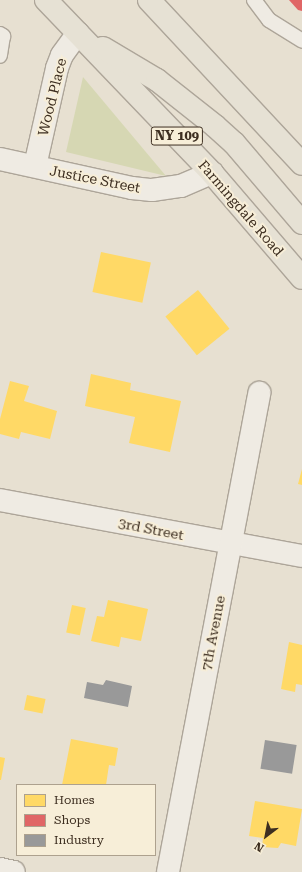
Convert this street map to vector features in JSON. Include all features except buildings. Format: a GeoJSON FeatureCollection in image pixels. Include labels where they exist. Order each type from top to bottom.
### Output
{"type":"FeatureCollection","features":[{"type":"Feature","properties":{"kind":"main road","name":"Farmingdale Road"},"geometry":{"type":"LineString","coordinates":[[46,0],[212,173],[302,278]]}},
{"type":"Feature","properties":{"kind":"main road"},"geometry":{"type":"LineString","coordinates":[[139,0],[165,16]]}},
{"type":"Feature","properties":{"kind":"main road"},"geometry":{"type":"LineString","coordinates":[[150,0],[302,164]]}},
{"type":"Feature","properties":{"kind":"main road"},"geometry":{"type":"LineString","coordinates":[[78,33],[157,80],[215,126],[234,143],[302,222]]}},
{"type":"Feature","properties":{"kind":"street","name":"Wood Place"},"geometry":{"type":"LineString","coordinates":[[35,166],[57,68],[62,55],[78,33]]}},
{"type":"Feature","properties":{"kind":"street","name":"Justice Street"},"geometry":{"type":"LineString","coordinates":[[0,159],[132,188],[152,190],[181,186],[212,173]]}},
{"type":"Feature","properties":{"kind":"street","name":"7th Avenue"},"geometry":{"type":"LineString","coordinates":[[168,872],[259,393]]}},
{"type":"Feature","properties":{"kind":"street","name":"3rd Street"},"geometry":{"type":"LineString","coordinates":[[0,500],[230,544],[302,556]]}},
{"type":"Feature","properties":{"kind":"street"},"geometry":{"type":"LineString","coordinates":[[0,869],[14,872]]}},
{"type":"Feature","properties":{"kind":"lane"},"geometry":{"type":"LineString","coordinates":[[254,0],[269,20],[302,41]]}},
{"type":"Feature","properties":{"kind":"lane"},"geometry":{"type":"LineString","coordinates":[[0,34],[3,36],[0,56]]}},
{"type":"Feature","properties":{"kind":"green space"},"geometry":{"type":"Polygon","coordinates":[[[83,77],[166,176],[66,152],[83,77]]]}}]}
